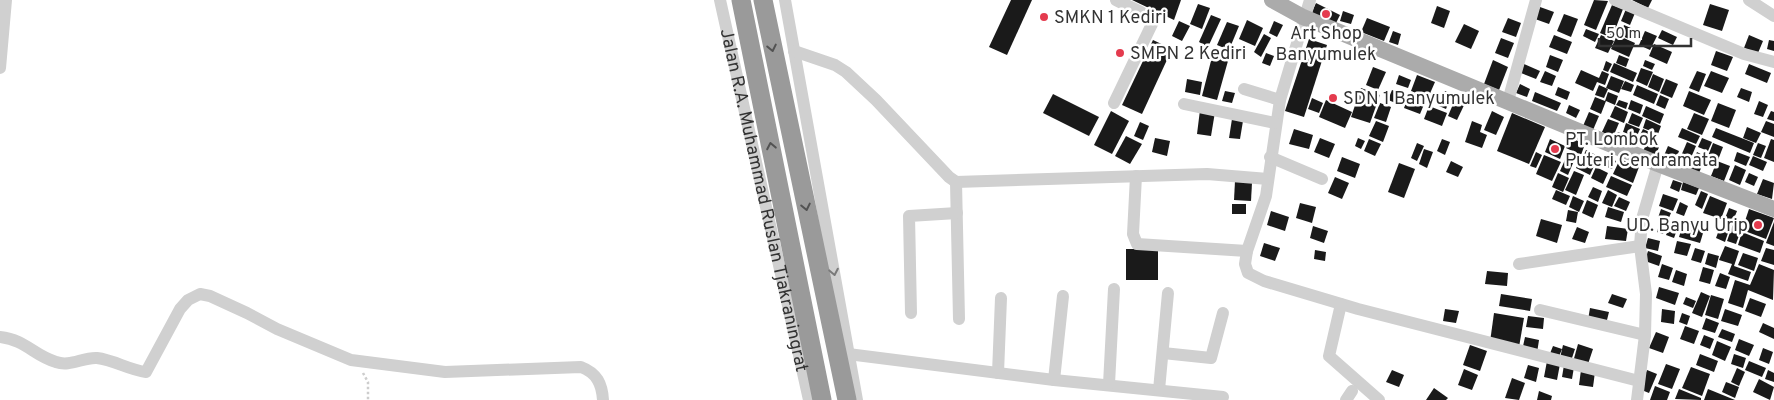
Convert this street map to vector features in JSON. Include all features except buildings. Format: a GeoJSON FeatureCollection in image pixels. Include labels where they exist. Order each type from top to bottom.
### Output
{"type":"FeatureCollection","features":[{"type":"Feature","properties":{"kind":"highway","name":"Jalan R.A. Muhammad Ruslan Tjakraningrat"},"geometry":{"type":"LineString","coordinates":[[741,0],[820,400]]}},
{"type":"Feature","properties":{"kind":"highway","name":"Jalan R.A. Muhammad Ruslan Tjakraningrat"},"geometry":{"type":"LineString","coordinates":[[763,0],[847,400]]}},
{"type":"Feature","properties":{"kind":"highway"},"geometry":{"type":"LineString","coordinates":[[847,400],[848,358]]}},
{"type":"Feature","properties":{"kind":"highway"},"geometry":{"type":"LineString","coordinates":[[802,366],[820,400]]}},
{"type":"Feature","properties":{"kind":"main road"},"geometry":{"type":"LineString","coordinates":[[1272,0],[1303,17],[1658,164],[1774,209]]}},
{"type":"Feature","properties":{"kind":"street"},"geometry":{"type":"LineString","coordinates":[[0,68],[6,0]]}},
{"type":"Feature","properties":{"kind":"street","name":"Jalan R.A. Muhammad Ruslan Tjakraningrat"},"geometry":{"type":"LineString","coordinates":[[720,0],[809,400]]}},
{"type":"Feature","properties":{"kind":"street"},"geometry":{"type":"LineString","coordinates":[[785,0],[857,400]]}},
{"type":"Feature","properties":{"kind":"street"},"geometry":{"type":"LineString","coordinates":[[1114,103],[1152,24],[1150,19],[1144,14],[1116,0]]}},
{"type":"Feature","properties":{"kind":"street"},"geometry":{"type":"LineString","coordinates":[[1310,0],[1303,17],[1280,100],[1264,204],[1247,251],[1245,268],[1251,276],[1341,304],[1440,328],[1513,350],[1639,381]]}},
{"type":"Feature","properties":{"kind":"street"},"geometry":{"type":"LineString","coordinates":[[1508,101],[1536,0]]}},
{"type":"Feature","properties":{"kind":"street"},"geometry":{"type":"LineString","coordinates":[[1615,0],[1744,54],[1774,62]]}},
{"type":"Feature","properties":{"kind":"street"},"geometry":{"type":"LineString","coordinates":[[1751,1],[1774,16]]}},
{"type":"Feature","properties":{"kind":"street"},"geometry":{"type":"LineString","coordinates":[[794,51],[835,65],[846,72],[876,100],[949,178],[956,182],[1207,174],[1268,179]]}},
{"type":"Feature","properties":{"kind":"street"},"geometry":{"type":"LineString","coordinates":[[1244,89],[1280,100]]}},
{"type":"Feature","properties":{"kind":"street"},"geometry":{"type":"LineString","coordinates":[[1184,104],[1275,124]]}},
{"type":"Feature","properties":{"kind":"street"},"geometry":{"type":"LineString","coordinates":[[1270,157],[1322,179]]}},
{"type":"Feature","properties":{"kind":"street"},"geometry":{"type":"LineString","coordinates":[[1637,400],[1645,335],[1646,294],[1640,246],[1644,206],[1658,164]]}},
{"type":"Feature","properties":{"kind":"street"},"geometry":{"type":"LineString","coordinates":[[1136,176],[1133,234],[1137,244],[1247,251]]}},
{"type":"Feature","properties":{"kind":"street"},"geometry":{"type":"LineString","coordinates":[[956,182],[959,319]]}},
{"type":"Feature","properties":{"kind":"street"},"geometry":{"type":"LineString","coordinates":[[911,313],[909,216],[957,213]]}},
{"type":"Feature","properties":{"kind":"street"},"geometry":{"type":"LineString","coordinates":[[1519,264],[1640,246]]}},
{"type":"Feature","properties":{"kind":"street"},"geometry":{"type":"LineString","coordinates":[[1108,384],[1114,289]]}},
{"type":"Feature","properties":{"kind":"street"},"geometry":{"type":"LineString","coordinates":[[1159,390],[1168,293]]}},
{"type":"Feature","properties":{"kind":"street"},"geometry":{"type":"LineString","coordinates":[[0,337],[24,343],[35,352],[56,362],[66,364],[95,358],[146,372],[180,309],[188,300],[200,294],[210,296],[285,333],[351,360],[445,372],[581,367],[591,371],[596,377],[603,400]]}},
{"type":"Feature","properties":{"kind":"street"},"geometry":{"type":"LineString","coordinates":[[1054,380],[1063,296]]}},
{"type":"Feature","properties":{"kind":"street"},"geometry":{"type":"LineString","coordinates":[[998,373],[1001,298]]}},
{"type":"Feature","properties":{"kind":"street"},"geometry":{"type":"LineString","coordinates":[[1341,304],[1329,356],[1379,400]]}},
{"type":"Feature","properties":{"kind":"street"},"geometry":{"type":"LineString","coordinates":[[1540,310],[1645,335]]}},
{"type":"Feature","properties":{"kind":"street"},"geometry":{"type":"LineString","coordinates":[[1163,353],[1211,358],[1223,313]]}},
{"type":"Feature","properties":{"kind":"street"},"geometry":{"type":"LineString","coordinates":[[848,358],[1223,397]]}},
{"type":"Feature","properties":{"kind":"path"},"geometry":{"type":"LineString","coordinates":[[351,360],[368,382],[368,400]]}},
{"type":"Feature","properties":{"kind":"place","name":"Art Shop Banyumulek"},"geometry":{"type":"Point","coordinates":[1326,14]}},
{"type":"Feature","properties":{"kind":"place","name":"SMKN 1 Kediri"},"geometry":{"type":"Point","coordinates":[1044,17]}},
{"type":"Feature","properties":{"kind":"place","name":"SMPN 2 Kediri"},"geometry":{"type":"Point","coordinates":[1120,53]}},
{"type":"Feature","properties":{"kind":"place","name":"SDN 1 Banyumulek"},"geometry":{"type":"Point","coordinates":[1333,98]}},
{"type":"Feature","properties":{"kind":"place","name":"PT. Lombok Puteri Cendramata"},"geometry":{"type":"Point","coordinates":[1555,149]}},
{"type":"Feature","properties":{"kind":"place","name":"UD. Banyu Urip"},"geometry":{"type":"Point","coordinates":[1758,225]}}]}
